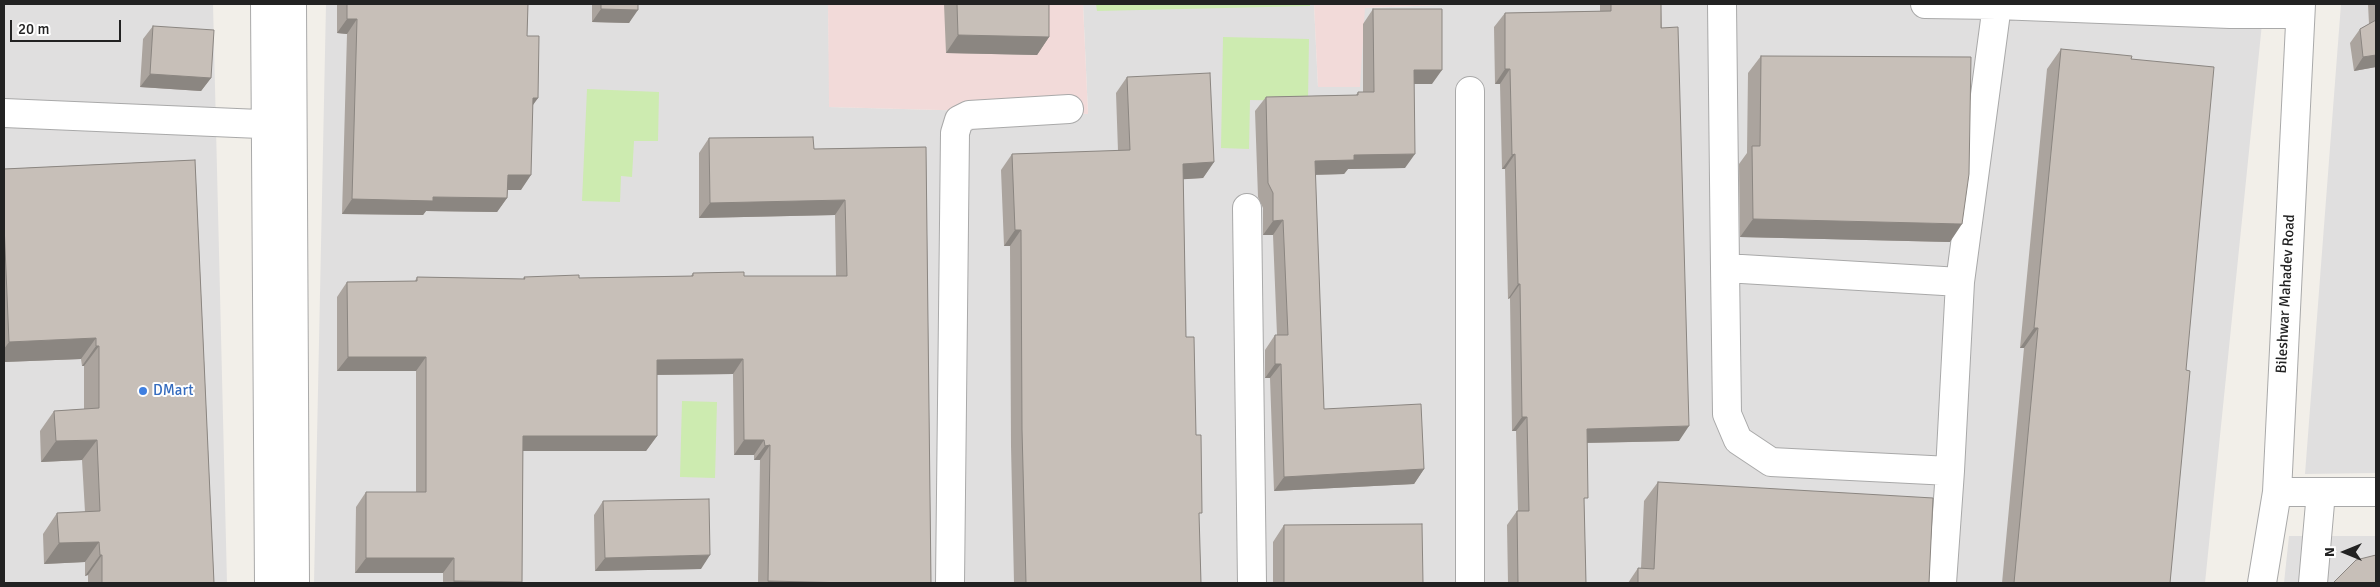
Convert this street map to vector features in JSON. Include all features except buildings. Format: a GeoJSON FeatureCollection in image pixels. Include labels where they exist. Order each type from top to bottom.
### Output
{"type":"FeatureCollection","features":[{"type":"Feature","properties":{"kind":"street"},"geometry":{"type":"LineString","coordinates":[[265,4],[279,125],[295,583]]}},
{"type":"Feature","properties":{"kind":"street"},"geometry":{"type":"LineString","coordinates":[[269,583],[279,125],[292,4]]}},
{"type":"Feature","properties":{"kind":"street"},"geometry":{"type":"LineString","coordinates":[[1722,4],[1727,414],[1738,440],[1771,462],[1950,471]]}},
{"type":"Feature","properties":{"kind":"street"},"geometry":{"type":"LineString","coordinates":[[1925,4],[2230,14],[2300,9]]}},
{"type":"Feature","properties":{"kind":"street"},"geometry":{"type":"LineString","coordinates":[[1942,583],[1960,282],[1998,5]]}},
{"type":"Feature","properties":{"kind":"street","name":"Bileshwar Mahadev Road"},"geometry":{"type":"LineString","coordinates":[[2262,583],[2277,492],[2300,9]]}},
{"type":"Feature","properties":{"kind":"street"},"geometry":{"type":"LineString","coordinates":[[1470,91],[1470,583]]}},
{"type":"Feature","properties":{"kind":"street"},"geometry":{"type":"LineString","coordinates":[[950,583],[955,133],[959,120],[968,115],[1070,109]]}},
{"type":"Feature","properties":{"kind":"street"},"geometry":{"type":"LineString","coordinates":[[4,113],[279,125]]}},
{"type":"Feature","properties":{"kind":"street"},"geometry":{"type":"LineString","coordinates":[[1248,208],[1252,583]]}},
{"type":"Feature","properties":{"kind":"street"},"geometry":{"type":"LineString","coordinates":[[1725,268],[1960,282]]}},
{"type":"Feature","properties":{"kind":"street"},"geometry":{"type":"LineString","coordinates":[[2277,492],[2376,492]]}},
{"type":"Feature","properties":{"kind":"street"},"geometry":{"type":"LineString","coordinates":[[2313,583],[2321,492]]}},
{"type":"Feature","properties":{"kind":"shaded area"},"geometry":{"type":"Polygon","coordinates":[[[4,4],[213,4],[227,583],[4,583],[4,4]]]}},
{"type":"Feature","properties":{"kind":"shaded area"},"geometry":{"type":"Polygon","coordinates":[[[326,4],[828,4],[830,107],[1088,114],[1083,4],[1314,4],[1318,87],[1359,87],[1364,8],[1466,4],[2264,4],[2205,583],[314,583],[326,4]]]}},
{"type":"Feature","properties":{"kind":"shaded area"},"geometry":{"type":"Polygon","coordinates":[[[828,4],[1083,4],[1088,114],[829,107],[828,4]]]}},
{"type":"Feature","properties":{"kind":"shaded area"},"geometry":{"type":"Polygon","coordinates":[[[1314,4],[1466,4],[1365,8],[1360,87],[1318,87],[1314,4]]]}},
{"type":"Feature","properties":{"kind":"shaded area"},"geometry":{"type":"Polygon","coordinates":[[[2341,4],[2376,4],[2376,473],[2305,474],[2341,4]]]}},
{"type":"Feature","properties":{"kind":"shaded area"},"geometry":{"type":"Polygon","coordinates":[[[2289,536],[2376,536],[2376,583],[2284,583],[2289,536]]]}},
{"type":"Feature","properties":{"kind":"green space"},"geometry":{"type":"Polygon","coordinates":[[[1096,4],[1310,4],[1310,6],[1097,11],[1096,4]]]}},
{"type":"Feature","properties":{"kind":"green space"},"geometry":{"type":"Polygon","coordinates":[[[1223,37],[1309,39],[1308,101],[1250,100],[1249,149],[1221,148],[1223,37]]]}},
{"type":"Feature","properties":{"kind":"green space"},"geometry":{"type":"Polygon","coordinates":[[[587,89],[659,92],[658,141],[634,141],[632,177],[621,176],[620,202],[582,201],[587,89]]]}},
{"type":"Feature","properties":{"kind":"green space"},"geometry":{"type":"Polygon","coordinates":[[[682,401],[717,402],[715,478],[680,477],[682,401]]]}},
{"type":"Feature","properties":{"kind":"place","name":"DMart"},"geometry":{"type":"Point","coordinates":[143,391]}}]}
